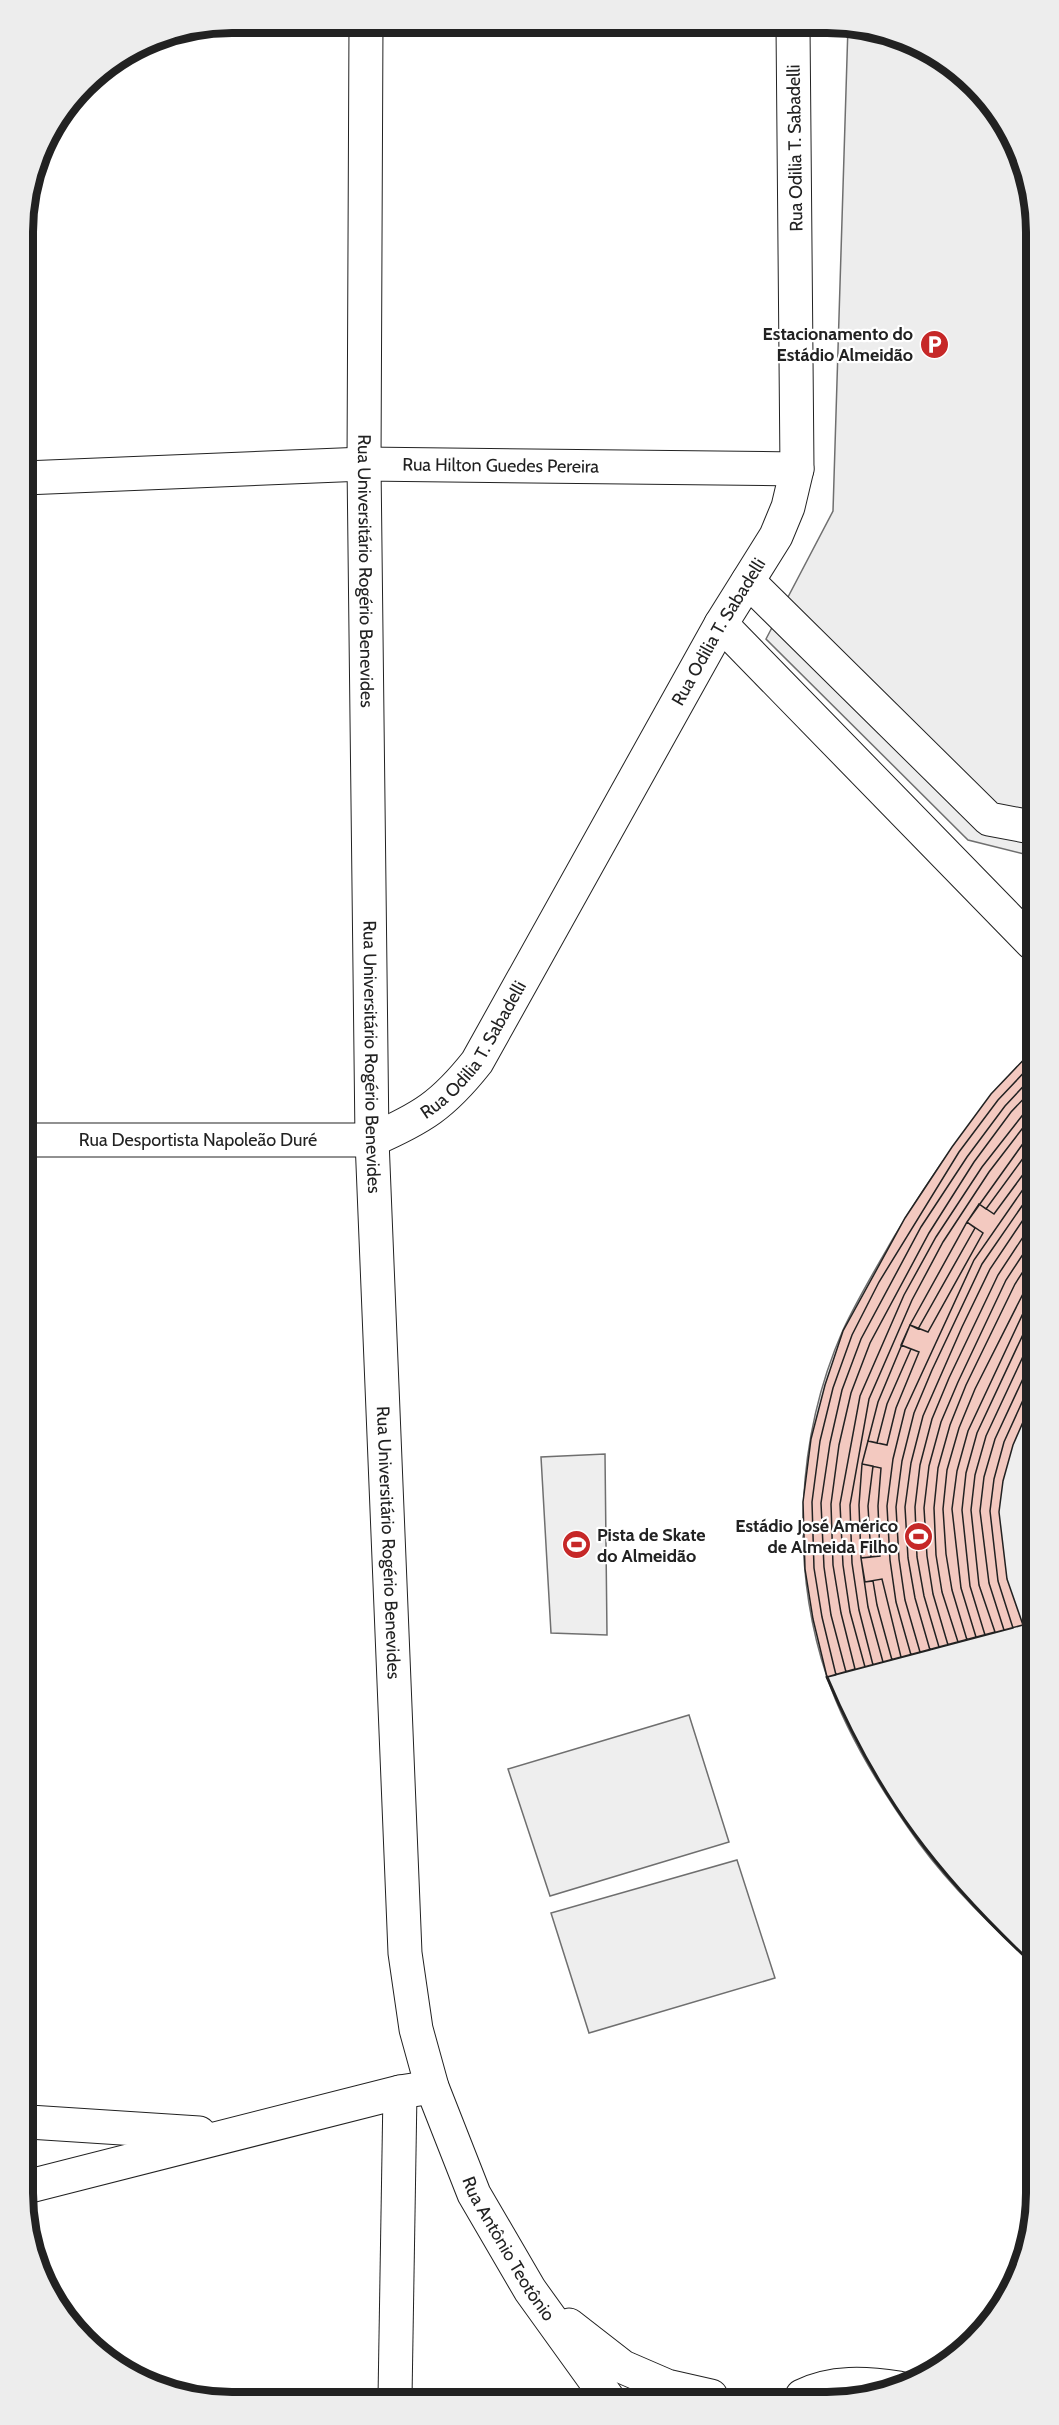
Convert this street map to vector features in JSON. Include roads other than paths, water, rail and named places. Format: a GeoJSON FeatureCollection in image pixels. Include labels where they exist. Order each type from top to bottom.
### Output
{"type":"FeatureCollection","features":[{"type":"Feature","properties":{"kind":"street","name":"Rua Universitário Rogério Benevides"},"geometry":{"type":"LineString","coordinates":[[366,33],[364,464],[372,1140],[405,1953],[416,2029],[432,2087]]}},
{"type":"Feature","properties":{"kind":"street","name":"Rua Odilia T. Sabadelli"},"geometry":{"type":"LineString","coordinates":[[372,1140],[419,1119],[456,1090],[477,1062],[721,624],[776,536],[788,507],[797,469],[793,33]]}},
{"type":"Feature","properties":{"kind":"street","name":"Rua Hilton Guedes Pereira"},"geometry":{"type":"LineString","coordinates":[[33,478],[364,464],[797,469]]}},
{"type":"Feature","properties":{"kind":"street"},"geometry":{"type":"LineString","coordinates":[[748,581],[990,819],[1026,826]]}},
{"type":"Feature","properties":{"kind":"street"},"geometry":{"type":"LineString","coordinates":[[721,624],[1026,937]]}},
{"type":"Feature","properties":{"kind":"street","name":"Rua Desportista Napoleão Duré"},"geometry":{"type":"LineString","coordinates":[[33,1140],[372,1140]]}},
{"type":"Feature","properties":{"kind":"street"},"geometry":{"type":"LineString","coordinates":[[33,2185],[400,2092],[432,2087]]}},
{"type":"Feature","properties":{"kind":"street","name":"Rua Antônio Teotônio"},"geometry":{"type":"LineString","coordinates":[[432,2087],[474,2193],[530,2290],[603,2392]]}},
{"type":"Feature","properties":{"kind":"street"},"geometry":{"type":"LineString","coordinates":[[394,2392],[400,2092]]}},
{"type":"Feature","properties":{"kind":"street"},"geometry":{"type":"LineString","coordinates":[[33,2122],[228,2135]]}},
{"type":"Feature","properties":{"kind":"street"},"geometry":{"type":"LineString","coordinates":[[530,2290],[580,2335],[624,2367],[667,2386],[693,2392]]}},
{"type":"Feature","properties":{"kind":"street"},"geometry":{"type":"LineString","coordinates":[[810,2392],[864,2382],[880,2385]]}},
{"type":"Feature","properties":{"kind":"place","name":"Estacionamento do Estádio Almeidão"},"geometry":{"type":"Point","coordinates":[934,344]}},
{"type":"Feature","properties":{"kind":"place","name":"Estádio José Américo de Almeida Filho"},"geometry":{"type":"Point","coordinates":[919,1536]}},
{"type":"Feature","properties":{"kind":"place","name":"Pista de Skate do Almeidão"},"geometry":{"type":"Point","coordinates":[576,1545]}}]}
